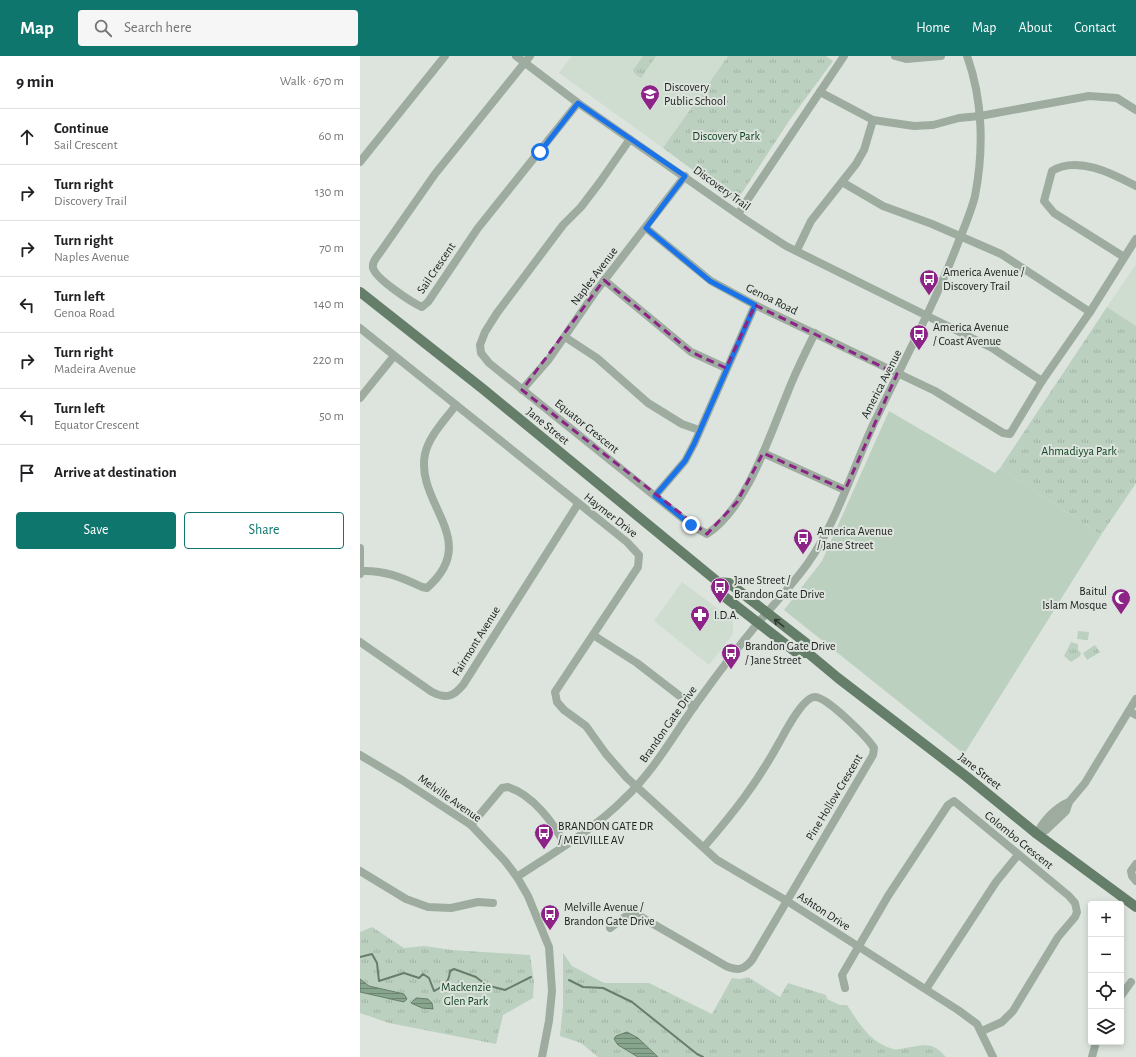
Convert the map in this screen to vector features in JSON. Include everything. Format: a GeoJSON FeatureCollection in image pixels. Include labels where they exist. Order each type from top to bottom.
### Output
{"type":"FeatureCollection","features":[{"type":"Feature","properties":{"kind":"main road","name":"Jane Street"},"geometry":{"type":"LineString","coordinates":[[360,292],[489,394],[718,582],[721,594],[797,653],[808,654],[1037,834],[1136,907]]}},
{"type":"Feature","properties":{"kind":"main road","name":"Jane Street"},"geometry":{"type":"LineString","coordinates":[[718,582],[729,582],[806,643],[808,654]]}},
{"type":"Feature","properties":{"kind":"street"},"geometry":{"type":"LineString","coordinates":[[360,162],[445,56]]}},
{"type":"Feature","properties":{"kind":"street","name":"Discovery Trail"},"geometry":{"type":"LineString","coordinates":[[516,56],[578,103],[786,246],[797,250],[827,267],[928,315],[992,348],[1042,381]]}},
{"type":"Feature","properties":{"kind":"street"},"geometry":{"type":"LineString","coordinates":[[524,63],[530,56]]}},
{"type":"Feature","properties":{"kind":"street"},"geometry":{"type":"LineString","coordinates":[[738,214],[844,56]]}},
{"type":"Feature","properties":{"kind":"street"},"geometry":{"type":"LineString","coordinates":[[895,56],[906,59],[941,56]]}},
{"type":"Feature","properties":{"kind":"street","name":"America Avenue"},"geometry":{"type":"LineString","coordinates":[[767,613],[808,563],[833,518],[897,374],[928,315],[974,199],[979,172],[981,144],[980,116],[974,75],[967,56]]}},
{"type":"Feature","properties":{"kind":"street","name":"Sail Crescent"},"geometry":{"type":"LineString","coordinates":[[524,63],[435,174],[373,263],[373,269],[398,293],[422,307],[428,302],[478,228],[578,103]]}},
{"type":"Feature","properties":{"kind":"street"},"geometry":{"type":"LineString","coordinates":[[820,92],[873,120],[905,125],[924,126],[959,118],[980,116],[1088,96],[1117,98],[1136,110]]}},
{"type":"Feature","properties":{"kind":"street"},"geometry":{"type":"LineString","coordinates":[[797,250],[812,221],[864,150],[873,120]]}},
{"type":"Feature","properties":{"kind":"street","name":"Equator Crescent"},"geometry":{"type":"LineString","coordinates":[[630,139],[581,207],[563,225],[510,294],[485,332],[480,345],[481,353],[484,358],[691,525],[706,534],[723,520],[737,502],[763,453],[790,385],[815,333]]}},
{"type":"Feature","properties":{"kind":"street"},"geometry":{"type":"LineString","coordinates":[[1124,257],[1054,213],[1044,201],[1045,194],[1052,171],[1058,167],[1064,166],[1094,167],[1104,170],[1136,186]]}},
{"type":"Feature","properties":{"kind":"street","name":"Naples Avenue"},"geometry":{"type":"LineString","coordinates":[[522,390],[549,360],[604,280],[685,176]]}},
{"type":"Feature","properties":{"kind":"street"},"geometry":{"type":"LineString","coordinates":[[842,182],[882,206],[932,224],[1001,254],[1090,312]]}},
{"type":"Feature","properties":{"kind":"street","name":"Genoa Road"},"geometry":{"type":"LineString","coordinates":[[646,228],[710,281],[755,305],[935,391],[1002,433],[1010,434],[1042,381]]}},
{"type":"Feature","properties":{"kind":"street"},"geometry":{"type":"LineString","coordinates":[[1042,381],[1090,312],[1136,239]]}},
{"type":"Feature","properties":{"kind":"street"},"geometry":{"type":"LineString","coordinates":[[604,280],[691,352],[726,368]]}},
{"type":"Feature","properties":{"kind":"street"},"geometry":{"type":"LineString","coordinates":[[655,496],[685,461],[712,405],[726,368],[755,305]]}},
{"type":"Feature","properties":{"kind":"street","name":"Haymer Drive"},"geometry":{"type":"LineString","coordinates":[[360,328],[635,549],[640,561],[638,567],[555,692],[555,698],[564,710],[586,726],[606,754],[637,786]]}},
{"type":"Feature","properties":{"kind":"street"},"geometry":{"type":"LineString","coordinates":[[565,337],[597,358],[648,403],[682,424],[699,430]]}},
{"type":"Feature","properties":{"kind":"street"},"geometry":{"type":"LineString","coordinates":[[360,398],[394,356]]}},
{"type":"Feature","properties":{"kind":"street"},"geometry":{"type":"LineString","coordinates":[[360,548],[361,573],[376,570],[390,573],[427,588],[440,573],[448,551],[448,536],[426,482],[425,455],[429,442],[456,405]]}},
{"type":"Feature","properties":{"kind":"street"},"geometry":{"type":"LineString","coordinates":[[763,453],[845,490]]}},
{"type":"Feature","properties":{"kind":"street","name":"Fairmont Avenue"},"geometry":{"type":"LineString","coordinates":[[360,642],[441,697],[448,697],[454,694],[463,685],[578,504]]}},
{"type":"Feature","properties":{"kind":"street","name":"Brandon Gate Drive"},"geometry":{"type":"LineString","coordinates":[[517,877],[607,815],[637,786],[661,757],[694,707],[767,613]]}},
{"type":"Feature","properties":{"kind":"street"},"geometry":{"type":"LineString","coordinates":[[592,635],[637,663],[694,707]]}},
{"type":"Feature","properties":{"kind":"street","name":"Pine Hollow Crescent"},"geometry":{"type":"LineString","coordinates":[[704,847],[733,814],[756,784],[785,730],[801,708],[812,698],[816,697],[824,700],[867,737],[874,748],[873,755],[786,901]]}},
{"type":"Feature","properties":{"kind":"street"},"geometry":{"type":"LineString","coordinates":[[1037,834],[1046,830],[1066,811],[1069,802],[1085,782],[1133,713],[1136,699]]}},
{"type":"Feature","properties":{"kind":"street","name":"Melville Avenue"},"geometry":{"type":"LineString","coordinates":[[360,755],[471,825],[505,860],[517,877],[528,896],[549,947],[552,991],[549,1021],[542,1057]]}},
{"type":"Feature","properties":{"kind":"street","name":"Ashton Drive"},"geometry":{"type":"LineString","coordinates":[[637,786],[704,847],[730,868],[786,901],[926,989],[973,1021],[982,1031],[993,1057]]}},
{"type":"Feature","properties":{"kind":"street"},"geometry":{"type":"LineString","coordinates":[[471,825],[502,788],[508,787],[524,796],[545,815],[555,826],[565,845]]}},
{"type":"Feature","properties":{"kind":"street","name":"Colombo Crescent"},"geometry":{"type":"LineString","coordinates":[[859,947],[888,896],[948,805],[954,801],[1075,902],[1075,917],[1058,937],[1013,1011],[1002,1022],[982,1031]]}},
{"type":"Feature","properties":{"kind":"street"},"geometry":{"type":"LineString","coordinates":[[926,989],[996,882],[1018,855]]}},
{"type":"Feature","properties":{"kind":"street"},"geometry":{"type":"LineString","coordinates":[[1136,864],[1131,871],[1132,876],[1136,881]]}},
{"type":"Feature","properties":{"kind":"street"},"geometry":{"type":"LineString","coordinates":[[360,871],[406,899],[428,907],[456,907],[478,902],[493,903]]}},
{"type":"Feature","properties":{"kind":"street"},"geometry":{"type":"LineString","coordinates":[[610,928],[629,914],[636,914],[726,966],[740,970],[752,960],[786,901]]}},
{"type":"Feature","properties":{"kind":"street"},"geometry":{"type":"LineString","coordinates":[[845,988],[842,975],[859,947]]}},
{"type":"Feature","properties":{"kind":"street"},"geometry":{"type":"LineString","coordinates":[[1124,992],[1131,982]]}},
{"type":"Feature","properties":{"kind":"street"},"geometry":{"type":"LineString","coordinates":[[1092,1057],[1095,1045]]}},
{"type":"Feature","properties":{"kind":"highlighted area"},"geometry":{"type":"Polygon","coordinates":[[[604,280],[691,352],[726,368],[755,305],[897,374],[845,490],[763,453],[737,502],[707,534],[522,390],[604,280]]]}},
{"type":"Feature","properties":{"kind":"shaded area","name":"Discovery Public School"},"geometry":{"type":"Polygon","coordinates":[[[572,56],[728,56],[663,148],[559,73],[572,56]]]}},
{"type":"Feature","properties":{"kind":"shaded area"},"geometry":{"type":"Polygon","coordinates":[[[1136,264],[1136,326],[1107,307],[1136,264]]]}},
{"type":"Feature","properties":{"kind":"shaded area"},"geometry":{"type":"Polygon","coordinates":[[[682,582],[733,620],[733,634],[709,665],[654,621],[682,582]]]}},
{"type":"Feature","properties":{"kind":"shaded area"},"geometry":{"type":"Polygon","coordinates":[[[360,979],[369,986],[404,994],[407,999],[404,1002],[360,992],[360,979]]]}},
{"type":"Feature","properties":{"kind":"shaded area"},"geometry":{"type":"Polygon","coordinates":[[[416,998],[428,999],[432,1003],[433,1009],[422,1008],[411,1003],[416,998]]]}},
{"type":"Feature","properties":{"kind":"shaded area"},"geometry":{"type":"Polygon","coordinates":[[[627,1032],[638,1038],[658,1057],[638,1057],[618,1045],[614,1039],[616,1036],[627,1032]]]}},
{"type":"Feature","properties":{"kind":"green space"},"geometry":{"type":"Polygon","coordinates":[[[643,56],[656,56],[641,78],[635,74],[633,70],[643,56]]]}},
{"type":"Feature","properties":{"kind":"green space","name":"Discovery Park"},"geometry":{"type":"Polygon","coordinates":[[[728,56],[826,56],[833,61],[789,121],[736,202],[663,148],[728,56]]]}},
{"type":"Feature","properties":{"kind":"green space","name":"Ahmadiyya Park"},"geometry":{"type":"Polygon","coordinates":[[[1107,307],[1136,326],[1136,483],[1101,535],[1000,468],[1107,307]]]}},
{"type":"Feature","properties":{"kind":"green space"},"geometry":{"type":"Polygon","coordinates":[[[889,411],[995,473],[1000,468],[1101,535],[964,754],[784,610],[822,561],[889,411]]]}},
{"type":"Feature","properties":{"kind":"green space"},"geometry":{"type":"Polygon","coordinates":[[[1078,631],[1089,632],[1088,640],[1077,639],[1078,631]]]}},
{"type":"Feature","properties":{"kind":"green space"},"geometry":{"type":"Polygon","coordinates":[[[1071,642],[1078,644],[1078,650],[1081,653],[1080,656],[1071,662],[1064,656],[1071,642]]]}},
{"type":"Feature","properties":{"kind":"green space"},"geometry":{"type":"Polygon","coordinates":[[[1095,645],[1100,652],[1087,660],[1083,653],[1095,645]]]}},
{"type":"Feature","properties":{"kind":"green space","name":"Mackenzie Glen Park"},"geometry":{"type":"Polygon","coordinates":[[[372,927],[404,948],[424,946],[452,950],[530,955],[534,982],[533,998],[503,1015],[496,1044],[389,1023],[360,1013],[360,932],[372,927]]]}},
{"type":"Feature","properties":{"kind":"green space"},"geometry":{"type":"Polygon","coordinates":[[[563,953],[572,966],[604,983],[649,983],[712,1014],[732,978],[740,979],[748,977],[780,997],[788,983],[826,995],[827,999],[840,1005],[847,1005],[866,1032],[885,1046],[897,1049],[928,1045],[936,1048],[946,1057],[598,1057],[581,1043],[560,1036],[563,1005],[563,953]]]}},
{"type":"Feature","properties":{"kind":"waterway"},"geometry":{"type":"LineString","coordinates":[[360,957],[372,954],[377,963],[379,981],[404,973],[419,978],[423,974],[429,978],[434,991],[445,984],[450,971],[454,969],[476,977],[486,985],[505,990],[531,977]]}},
{"type":"Feature","properties":{"kind":"waterway"},"geometry":{"type":"LineString","coordinates":[[569,980],[583,987],[603,988],[632,1002],[697,1054],[703,1057]]}},
{"type":"Feature","properties":{"kind":"place","name":"Discovery Public School"},"geometry":{"type":"Point","coordinates":[650,111]}},
{"type":"Feature","properties":{"kind":"place","name":"America Avenue / Discovery Trail"},"geometry":{"type":"Point","coordinates":[929,296]}},
{"type":"Feature","properties":{"kind":"place","name":"America Avenue / Coast Avenue"},"geometry":{"type":"Point","coordinates":[919,351]}},
{"type":"Feature","properties":{"kind":"place","name":"America Avenue / Jane Street"},"geometry":{"type":"Point","coordinates":[803,555]}},
{"type":"Feature","properties":{"kind":"place","name":"Jane Street / Brandon Gate Drive"},"geometry":{"type":"Point","coordinates":[720,604]}},
{"type":"Feature","properties":{"kind":"place","name":"Baitul Islam Mosque"},"geometry":{"type":"Point","coordinates":[1121,615]}},
{"type":"Feature","properties":{"kind":"place","name":"I.D.A."},"geometry":{"type":"Point","coordinates":[700,632]}},
{"type":"Feature","properties":{"kind":"place","name":"Brandon Gate Drive / Jane Street"},"geometry":{"type":"Point","coordinates":[731,670]}},
{"type":"Feature","properties":{"kind":"place","name":"BRANDON GATE DR / MELVILLE AV"},"geometry":{"type":"Point","coordinates":[544,850]}},
{"type":"Feature","properties":{"kind":"place","name":"Melville Avenue / Brandon Gate Drive"},"geometry":{"type":"Point","coordinates":[550,931]}},
{"type":"Feature","properties":{"kind":"route"},"geometry":{"type":"LineString","coordinates":[[540,152],[561,122],[578,103],[685,176],[646,228],[710,281],[755,305],[726,368],[712,405],[699,430],[694,444],[685,461],[655,496],[691,525]]}}]}
